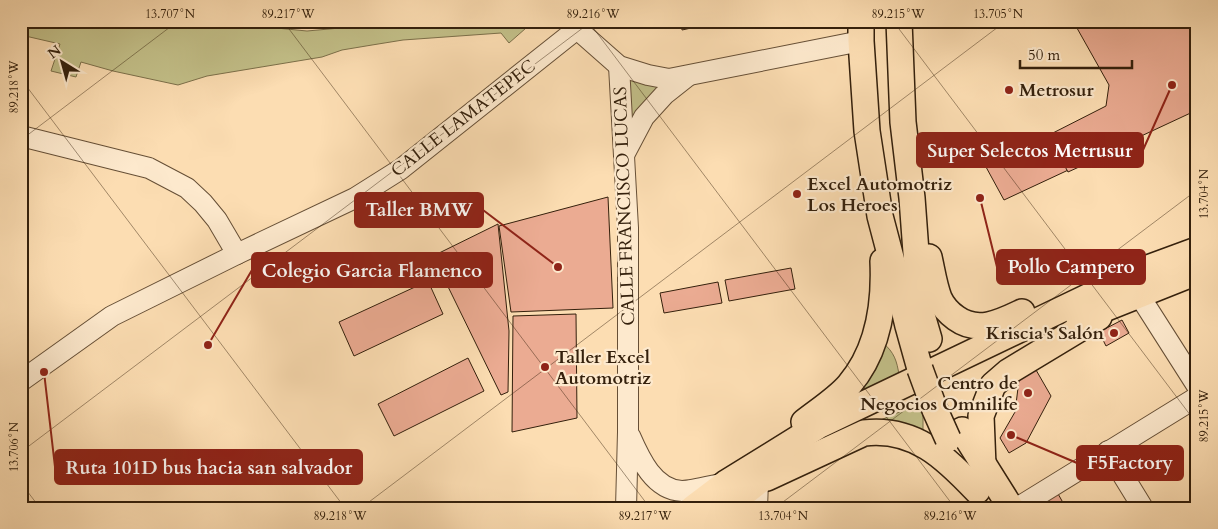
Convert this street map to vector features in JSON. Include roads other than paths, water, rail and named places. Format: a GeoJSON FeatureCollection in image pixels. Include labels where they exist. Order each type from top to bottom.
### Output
{"type":"FeatureCollection","features":[{"type":"Feature","properties":{"kind":"main road"},"geometry":{"type":"LineString","coordinates":[[899,21],[903,122],[912,198],[939,298],[948,312],[961,322],[984,326],[997,323],[1111,272],[1148,268]]}},
{"type":"Feature","properties":{"kind":"main road"},"geometry":{"type":"LineString","coordinates":[[693,508],[848,386],[860,369],[873,342],[882,307],[884,286],[880,216],[867,131],[861,31]]}},
{"type":"Feature","properties":{"kind":"main road"},"geometry":{"type":"LineString","coordinates":[[909,290],[912,198]]}},
{"type":"Feature","properties":{"kind":"main road"},"geometry":{"type":"LineString","coordinates":[[880,216],[909,290],[922,315],[928,366],[950,404],[955,435],[983,499]]}},
{"type":"Feature","properties":{"kind":"main road"},"geometry":{"type":"LineString","coordinates":[[726,483],[818,426],[1148,268],[1197,250]]}},
{"type":"Feature","properties":{"kind":"main road"},"geometry":{"type":"LineString","coordinates":[[725,508],[758,482],[814,447],[845,431],[907,404],[1092,313],[1197,272]]}},
{"type":"Feature","properties":{"kind":"main road"},"geometry":{"type":"LineString","coordinates":[[983,466],[982,416],[993,385],[1008,372],[1128,299]]}},
{"type":"Feature","properties":{"kind":"main road"},"geometry":{"type":"LineString","coordinates":[[758,482],[864,433],[881,431],[899,434],[924,445],[940,455],[983,499]]}},
{"type":"Feature","properties":{"kind":"main road"},"geometry":{"type":"LineString","coordinates":[[955,435],[983,466],[1011,508]]}},
{"type":"Feature","properties":{"kind":"street","name":"CALLE FRANCISCO LUCAS"},"geometry":{"type":"LineString","coordinates":[[578,24],[619,66],[628,228],[626,508]]}},
{"type":"Feature","properties":{"kind":"street","name":"CALLE LAMATEPEC"},"geometry":{"type":"LineString","coordinates":[[21,380],[112,316],[355,198],[401,169],[578,24]]}},
{"type":"Feature","properties":{"kind":"street"},"geometry":{"type":"LineString","coordinates":[[619,66],[658,78],[669,79],[688,76],[861,31]]}},
{"type":"Feature","properties":{"kind":"street"},"geometry":{"type":"LineString","coordinates":[[625,153],[644,117],[664,95],[688,76]]}},
{"type":"Feature","properties":{"kind":"street"},"geometry":{"type":"LineString","coordinates":[[21,136],[149,168],[187,188],[217,220],[237,254]]}},
{"type":"Feature","properties":{"kind":"street"},"geometry":{"type":"LineString","coordinates":[[1128,299],[1197,386]]}},
{"type":"Feature","properties":{"kind":"street"},"geometry":{"type":"LineString","coordinates":[[1017,508],[1197,397]]}},
{"type":"Feature","properties":{"kind":"street","name":"CALLE FRANCISCO LUCAS"},"geometry":{"type":"LineString","coordinates":[[628,432],[642,463],[652,475],[665,485],[682,491],[726,483]]}},
{"type":"Feature","properties":{"kind":"street"},"geometry":{"type":"LineString","coordinates":[[1108,451],[1143,508]]}},
{"type":"Feature","properties":{"kind":"street"},"geometry":{"type":"LineString","coordinates":[[757,508],[758,482]]}},
{"type":"Feature","properties":{"kind":"place","name":"Super Selectos Metrusur"},"geometry":{"type":"Point","coordinates":[1172,85]}},
{"type":"Feature","properties":{"kind":"place","name":"Metrosur"},"geometry":{"type":"Point","coordinates":[1009,90]}},
{"type":"Feature","properties":{"kind":"place","name":"Excel Automotriz Los Heroes"},"geometry":{"type":"Point","coordinates":[797,194]}},
{"type":"Feature","properties":{"kind":"place","name":"Pollo Campero"},"geometry":{"type":"Point","coordinates":[980,198]}},
{"type":"Feature","properties":{"kind":"place","name":"Taller BMW"},"geometry":{"type":"Point","coordinates":[558,267]}},
{"type":"Feature","properties":{"kind":"place","name":"Kriscia's Salón"},"geometry":{"type":"Point","coordinates":[1114,333]}},
{"type":"Feature","properties":{"kind":"place","name":"Colegio Garcia Flamenco"},"geometry":{"type":"Point","coordinates":[208,345]}},
{"type":"Feature","properties":{"kind":"place","name":"Taller Excel Automotriz"},"geometry":{"type":"Point","coordinates":[545,367]}},
{"type":"Feature","properties":{"kind":"place","name":"Ruta 101D bus hacia san salvador"},"geometry":{"type":"Point","coordinates":[44,372]}},
{"type":"Feature","properties":{"kind":"place","name":"Centro de Negocios Omnilife"},"geometry":{"type":"Point","coordinates":[1028,393]}},
{"type":"Feature","properties":{"kind":"place","name":"F5Factory"},"geometry":{"type":"Point","coordinates":[1011,435]}}]}
